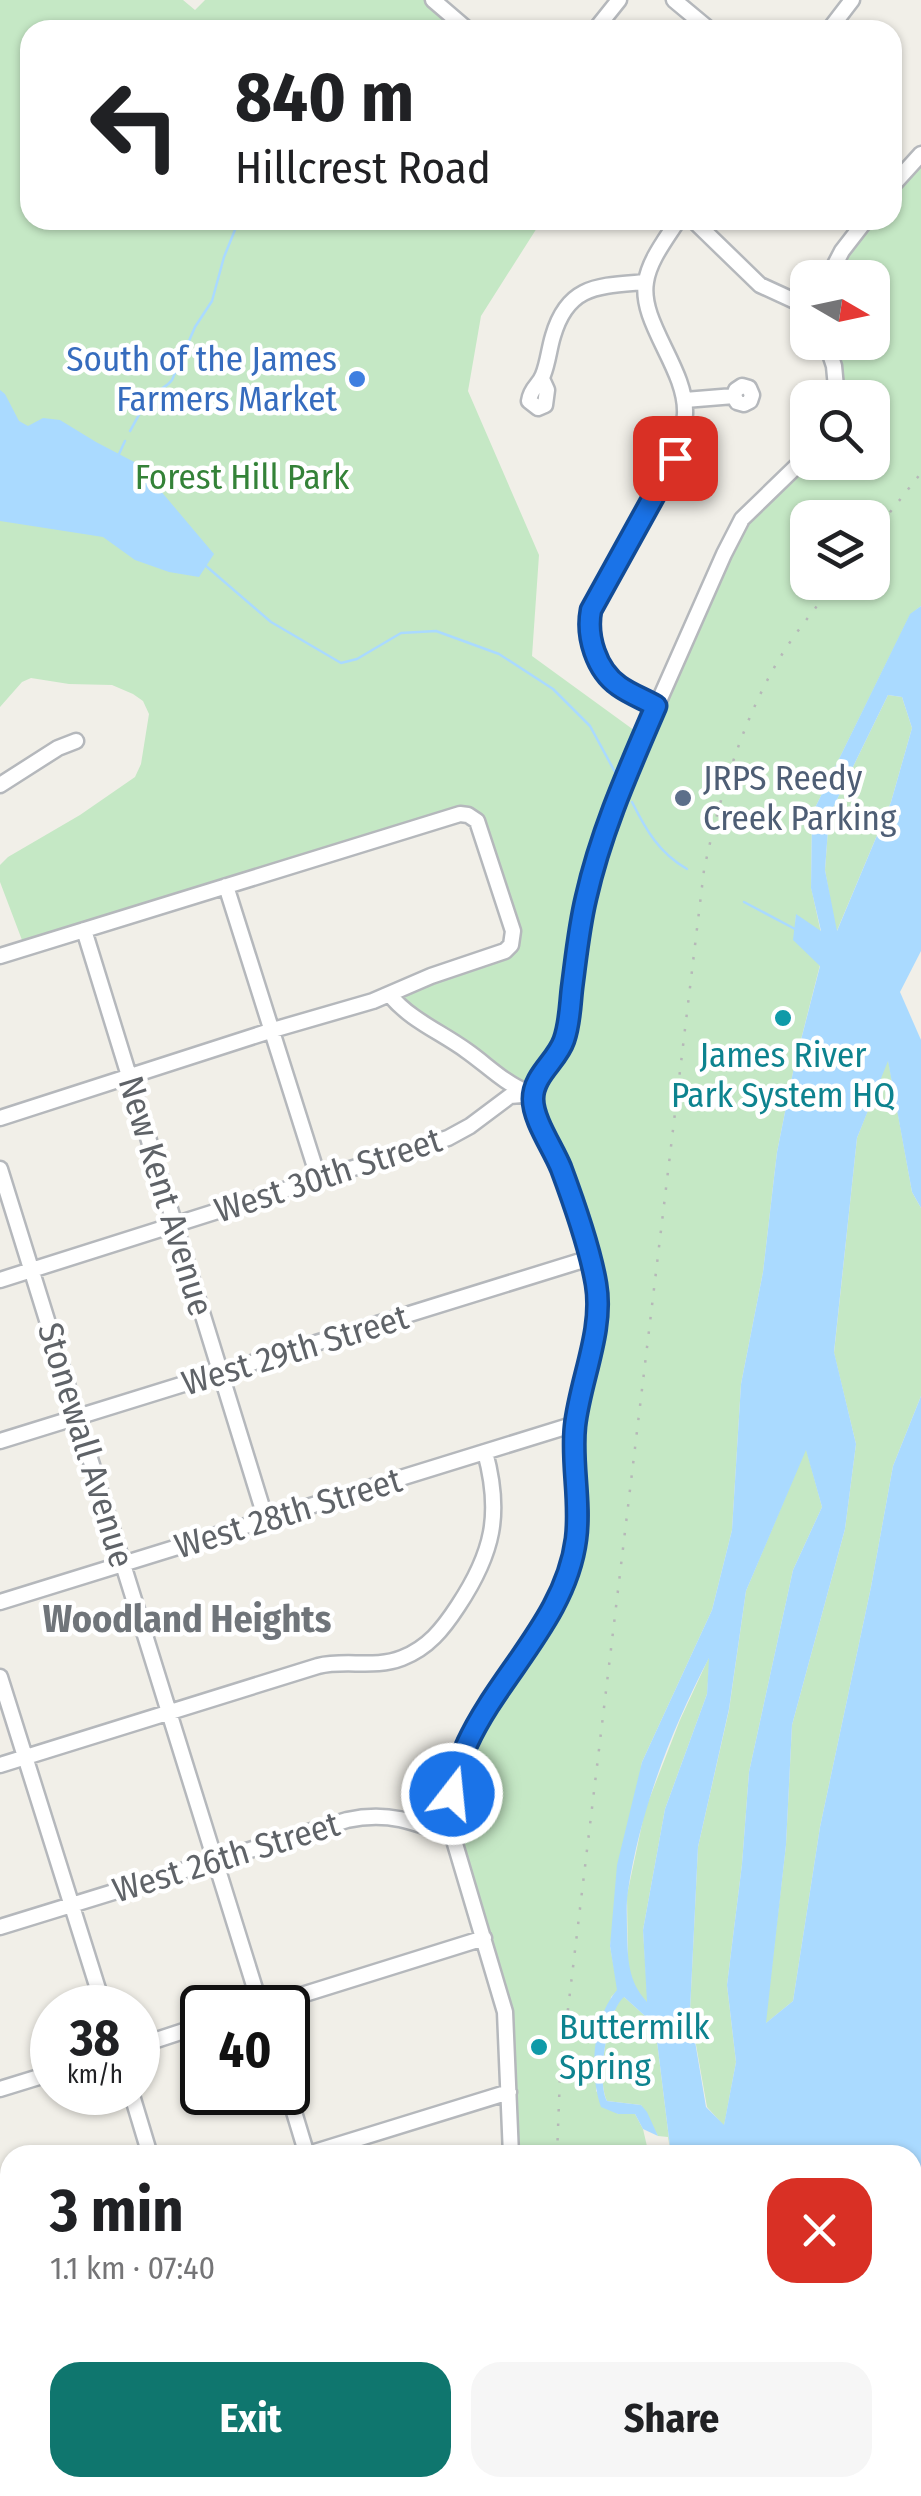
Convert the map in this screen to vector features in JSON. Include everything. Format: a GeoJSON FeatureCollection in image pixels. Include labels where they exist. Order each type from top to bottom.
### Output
{"type":"FeatureCollection","features":[{"type":"Feature","properties":{"kind":"street"},"geometry":{"type":"LineString","coordinates":[[433,0],[456,20]]}},
{"type":"Feature","properties":{"kind":"street"},"geometry":{"type":"LineString","coordinates":[[603,20],[620,0]]}},
{"type":"Feature","properties":{"kind":"street"},"geometry":{"type":"LineString","coordinates":[[674,0],[698,20]]}},
{"type":"Feature","properties":{"kind":"street"},"geometry":{"type":"LineString","coordinates":[[837,20],[852,0]]}},
{"type":"Feature","properties":{"kind":"street"},"geometry":{"type":"LineString","coordinates":[[902,175],[921,154]]}},
{"type":"Feature","properties":{"kind":"street"},"geometry":{"type":"LineString","coordinates":[[656,706],[620,687],[608,675],[596,653],[589,626],[594,602],[675,458],[684,431],[683,387],[652,318],[646,282],[672,230]]}},
{"type":"Feature","properties":{"kind":"street"},"geometry":{"type":"LineString","coordinates":[[703,230],[760,285],[790,299]]}},
{"type":"Feature","properties":{"kind":"street"},"geometry":{"type":"LineString","coordinates":[[838,260],[858,230]]}},
{"type":"Feature","properties":{"kind":"street"},"geometry":{"type":"LineString","coordinates":[[751,276],[790,291]]}},
{"type":"Feature","properties":{"kind":"street"},"geometry":{"type":"LineString","coordinates":[[542,379],[558,320],[567,304],[590,288],[646,282]]}},
{"type":"Feature","properties":{"kind":"street"},"geometry":{"type":"LineString","coordinates":[[685,400],[734,396]]}},
{"type":"Feature","properties":{"kind":"street"},"geometry":{"type":"LineString","coordinates":[[511,2145],[505,2012],[453,1838],[452,1794],[464,1748],[554,1605],[570,1568],[578,1508],[575,1424],[597,1314],[590,1258],[562,1169],[536,1116],[533,1094],[564,1040],[580,925],[610,816],[742,519],[790,472]]}},
{"type":"Feature","properties":{"kind":"street"},"geometry":{"type":"LineString","coordinates":[[0,785],[58,748],[76,742]]}},
{"type":"Feature","properties":{"kind":"street"},"geometry":{"type":"LineString","coordinates":[[0,956],[454,816],[468,815],[479,824],[513,936],[511,945],[502,952],[430,976],[390,995],[0,1118]]}},
{"type":"Feature","properties":{"kind":"street"},"geometry":{"type":"LineString","coordinates":[[226,886],[318,1180]]}},
{"type":"Feature","properties":{"kind":"street","name":"New Kent Avenue"},"geometry":{"type":"LineString","coordinates":[[84,930],[266,1520]]}},
{"type":"Feature","properties":{"kind":"street"},"geometry":{"type":"LineString","coordinates":[[390,995],[408,1014],[460,1045],[510,1084],[533,1094]]}},
{"type":"Feature","properties":{"kind":"street","name":"West 30th Street"},"geometry":{"type":"LineString","coordinates":[[0,1280],[448,1138],[508,1096],[533,1094]]}},
{"type":"Feature","properties":{"kind":"street","name":"Stonewall Avenue"},"geometry":{"type":"LineString","coordinates":[[0,1169],[254,1985]]}},
{"type":"Feature","properties":{"kind":"street","name":"West 29th Street"},"geometry":{"type":"LineString","coordinates":[[0,1442],[590,1258]]}},
{"type":"Feature","properties":{"kind":"street","name":"West 28th Street"},"geometry":{"type":"LineString","coordinates":[[0,1602],[575,1424]]}},
{"type":"Feature","properties":{"kind":"street"},"geometry":{"type":"LineString","coordinates":[[0,1765],[318,1666],[343,1662],[375,1664],[417,1651],[442,1630],[473,1583],[489,1545],[494,1493],[485,1452]]}},
{"type":"Feature","properties":{"kind":"street"},"geometry":{"type":"LineString","coordinates":[[0,1677],[97,1985]]}},
{"type":"Feature","properties":{"kind":"street","name":"West 26th Street"},"geometry":{"type":"LineString","coordinates":[[0,1928],[338,1822],[370,1816],[403,1818],[453,1838]]}},
{"type":"Feature","properties":{"kind":"street"},"geometry":{"type":"LineString","coordinates":[[310,1992],[484,1938]]}},
{"type":"Feature","properties":{"kind":"street"},"geometry":{"type":"LineString","coordinates":[[0,2089],[30,2080]]}},
{"type":"Feature","properties":{"kind":"street"},"geometry":{"type":"LineString","coordinates":[[338,2145],[509,2092]]}},
{"type":"Feature","properties":{"kind":"street"},"geometry":{"type":"LineString","coordinates":[[137,2115],[147,2145]]}},
{"type":"Feature","properties":{"kind":"street"},"geometry":{"type":"LineString","coordinates":[[295,2115],[303,2145]]}},
{"type":"Feature","properties":{"kind":"green space","name":"Forest Hill Park"},"geometry":{"type":"Polygon","coordinates":[[[0,0],[183,0],[195,10],[205,0],[433,0],[456,20],[20,20],[20,230],[536,230],[481,316],[468,391],[539,555],[532,656],[642,736],[742,519],[790,478],[890,480],[890,380],[834,380],[829,360],[890,360],[890,260],[839,260],[859,230],[902,230],[902,176],[921,154],[921,606],[910,615],[812,814],[811,887],[821,933],[796,915],[795,929],[820,965],[777,1152],[763,1272],[741,1384],[732,1530],[712,1610],[642,1762],[610,1946],[618,1990],[611,1997],[596,2091],[618,2114],[635,2114],[647,2145],[511,2145],[506,2021],[456,1847],[456,1773],[570,1568],[575,1449],[598,1294],[533,1104],[390,995],[511,945],[468,815],[25,948],[0,882],[0,865],[135,777],[141,764],[149,714],[143,701],[112,685],[31,678],[22,682],[0,707],[0,0]]]}},
{"type":"Feature","properties":{"kind":"green space"},"geometry":{"type":"Polygon","coordinates":[[[888,695],[902,697],[912,728],[891,802],[836,933],[825,870],[829,816],[888,695]]]}},
{"type":"Feature","properties":{"kind":"green space"},"geometry":{"type":"Polygon","coordinates":[[[888,1059],[912,1192],[921,1208],[921,1396],[893,1466],[820,1827],[793,2001],[765,2024],[786,1845],[792,1725],[845,1529],[856,1444],[834,1353],[857,1138],[888,1059]]]}},
{"type":"Feature","properties":{"kind":"green space"},"geometry":{"type":"Polygon","coordinates":[[[806,1448],[822,1507],[793,1570],[749,1772],[727,1985],[736,2062],[724,2126],[707,2107],[690,2011],[698,1847],[729,1710],[746,1591],[806,1448]]]}},
{"type":"Feature","properties":{"kind":"green space"},"geometry":{"type":"Polygon","coordinates":[[[710,1655],[707,1694],[665,1809],[643,1930],[648,2004],[634,1988],[628,1966],[627,1895],[645,1810],[710,1655]]]}},
{"type":"Feature","properties":{"kind":"green space"},"geometry":{"type":"Polygon","coordinates":[[[623,1996],[655,2025],[670,2145],[668,2137],[658,2136],[641,2105],[607,2101],[603,2063],[617,2005],[623,1996]]]}},
{"type":"Feature","properties":{"kind":"water"},"geometry":{"type":"Polygon","coordinates":[[[0,390],[19,421],[28,426],[43,418],[60,420],[138,464],[214,554],[199,577],[135,560],[103,537],[0,521],[0,390]]]}},
{"type":"Feature","properties":{"kind":"water"},"geometry":{"type":"Polygon","coordinates":[[[921,606],[921,951],[900,992],[921,1040],[921,1208],[912,1192],[888,1061],[857,1138],[834,1352],[856,1444],[845,1529],[792,1725],[786,1845],[766,2023],[793,2001],[820,1827],[893,1466],[921,1396],[921,2145],[670,2145],[655,2025],[624,1997],[608,2031],[603,2078],[607,2101],[641,2105],[658,2136],[643,2129],[635,2114],[618,2114],[601,2107],[595,2078],[595,2047],[602,2016],[617,1990],[610,1946],[617,1865],[642,1762],[712,1610],[732,1530],[741,1384],[763,1272],[777,1152],[820,966],[793,940],[796,914],[821,931],[811,888],[812,814],[910,614],[921,606]],[[888,695],[829,816],[825,870],[837,931],[891,802],[912,728],[902,697],[888,695]],[[806,1450],[746,1591],[729,1709],[698,1847],[690,2011],[706,2107],[724,2125],[736,2062],[727,1985],[749,1772],[793,1570],[822,1507],[806,1450]],[[709,1658],[670,1742],[633,1861],[627,1906],[628,1950],[636,1985],[647,2002],[643,1930],[665,1809],[707,1694],[709,1658]]]}},
{"type":"Feature","properties":{"kind":"waterway"},"geometry":{"type":"LineString","coordinates":[[130,431],[149,399],[172,380],[195,327],[212,301],[235,230]]}},
{"type":"Feature","properties":{"kind":"waterway"},"geometry":{"type":"LineString","coordinates":[[119,454],[125,441]]}},
{"type":"Feature","properties":{"kind":"waterway"},"geometry":{"type":"LineString","coordinates":[[206,566],[271,622],[341,663],[357,659],[401,633],[436,631],[499,654],[553,689],[590,726],[615,772]]}},
{"type":"Feature","properties":{"kind":"waterway"},"geometry":{"type":"LineString","coordinates":[[632,802],[654,840],[687,869]]}},
{"type":"Feature","properties":{"kind":"waterway"},"geometry":{"type":"LineString","coordinates":[[744,902],[795,929]]}},
{"type":"Feature","properties":{"kind":"railway"},"geometry":{"type":"LineString","coordinates":[[890,512],[921,473]]}},
{"type":"Feature","properties":{"kind":"railway"},"geometry":{"type":"LineString","coordinates":[[557,2145],[560,2076],[704,870],[726,783],[759,697],[788,645],[822,600]]}},
{"type":"Feature","properties":{"kind":"place","name":"South of the James Farmers Market"},"geometry":{"type":"Point","coordinates":[357,379]}},
{"type":"Feature","properties":{"kind":"place","name":"JRPS Reedy Creek Parking"},"geometry":{"type":"Point","coordinates":[683,798]}},
{"type":"Feature","properties":{"kind":"place","name":"James River Park System HQ"},"geometry":{"type":"Point","coordinates":[783,1018]}},
{"type":"Feature","properties":{"kind":"place","name":"Buttermilk Spring"},"geometry":{"type":"Point","coordinates":[539,2047]}},
{"type":"Feature","properties":{"kind":"district","name":"Woodland Heights"},"geometry":{"type":"Point","coordinates":[187,1619]}},
{"type":"Feature","properties":{"kind":"route"},"geometry":{"type":"LineString","coordinates":[[452,1794],[472,1733],[554,1605],[574,1555],[578,1508],[574,1432],[598,1294],[562,1169],[536,1116],[533,1094],[564,1040],[580,925],[593,870],[610,816],[656,706],[620,687],[600,664],[590,636],[591,610],[675,458]]}}]}
